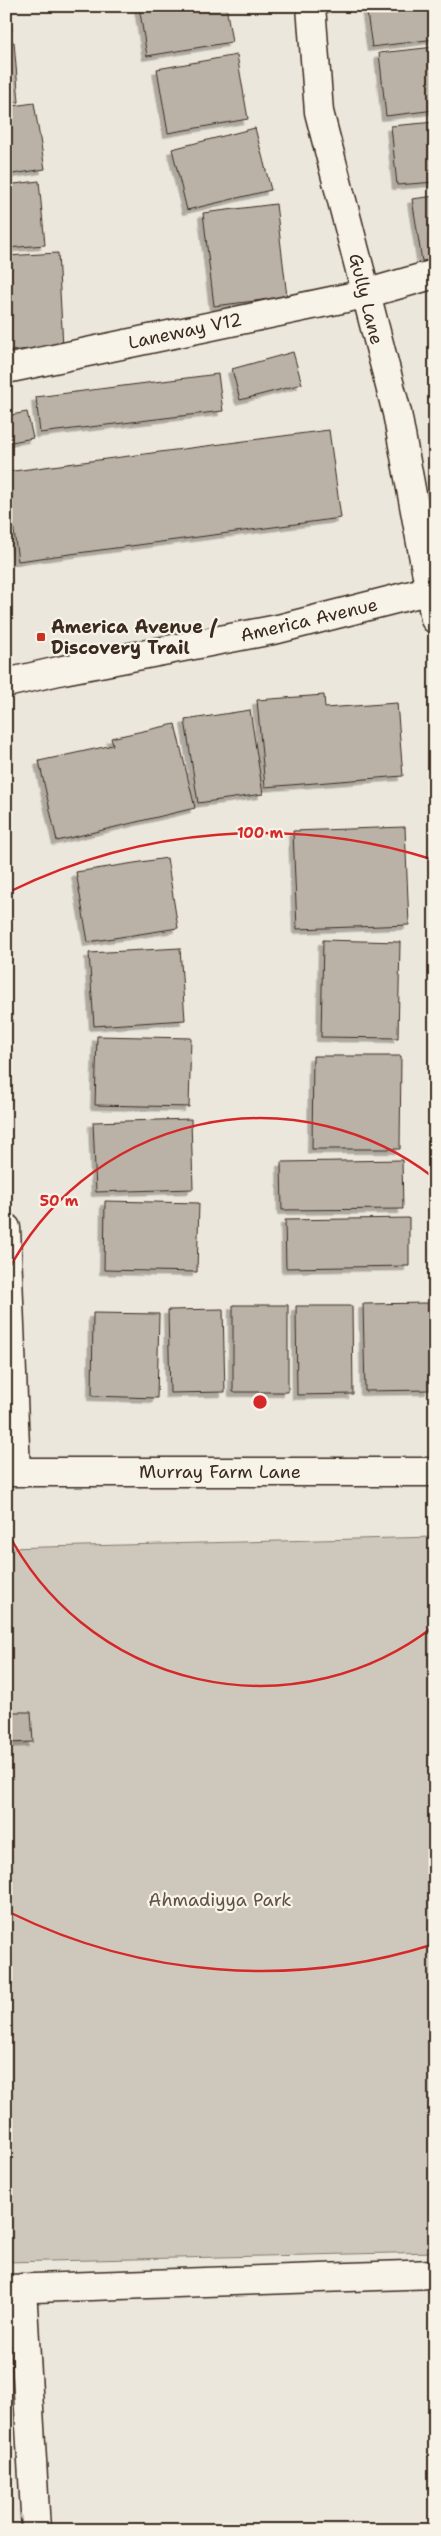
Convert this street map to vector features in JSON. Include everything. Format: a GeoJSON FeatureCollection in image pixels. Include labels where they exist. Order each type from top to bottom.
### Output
{"type":"FeatureCollection","features":[{"type":"Feature","properties":{"kind":"street","name":"Gully Lane"},"geometry":{"type":"LineString","coordinates":[[310,6],[319,112],[364,294],[397,413],[432,590],[435,619]]}},
{"type":"Feature","properties":{"kind":"street","name":"Laneway V12"},"geometry":{"type":"LineString","coordinates":[[6,369],[364,294],[435,274]]}},
{"type":"Feature","properties":{"kind":"street","name":"America Avenue"},"geometry":{"type":"LineString","coordinates":[[6,683],[63,670],[278,629],[432,590]]}},
{"type":"Feature","properties":{"kind":"street"},"geometry":{"type":"LineString","coordinates":[[6,1228],[11,1471]]}},
{"type":"Feature","properties":{"kind":"street","name":"Murray Farm Lane"},"geometry":{"type":"LineString","coordinates":[[11,1471],[435,1472]]}},
{"type":"Feature","properties":{"kind":"street"},"geometry":{"type":"LineString","coordinates":[[36,2530],[14,2288],[435,2274]]}},
{"type":"Feature","properties":{"kind":"green space","name":"Ahmadiyya Park"},"geometry":{"type":"Polygon","coordinates":[[[435,1537],[435,2252],[6,2262],[6,1548],[435,1537]]]}},
{"type":"Feature","properties":{"kind":"building"},"geometry":{"type":"Polygon","coordinates":[[[6,6],[9,6],[12,31],[6,31],[6,6]]]}},
{"type":"Feature","properties":{"kind":"building"},"geometry":{"type":"Polygon","coordinates":[[[139,6],[226,6],[232,42],[147,56],[139,6]]]}},
{"type":"Feature","properties":{"kind":"building"},"geometry":{"type":"Polygon","coordinates":[[[366,6],[435,6],[435,39],[372,47],[366,6]]]}},
{"type":"Feature","properties":{"kind":"building"},"geometry":{"type":"Polygon","coordinates":[[[14,42],[19,102],[6,103],[6,43],[14,42]]]}},
{"type":"Feature","properties":{"kind":"building"},"geometry":{"type":"Polygon","coordinates":[[[435,47],[435,110],[386,116],[379,53],[435,47]]]}},
{"type":"Feature","properties":{"kind":"building"},"geometry":{"type":"Polygon","coordinates":[[[237,55],[248,119],[168,133],[157,69],[237,55]]]}},
{"type":"Feature","properties":{"kind":"building"},"geometry":{"type":"Polygon","coordinates":[[[34,103],[45,169],[6,175],[6,107],[34,103]]]}},
{"type":"Feature","properties":{"kind":"building"},"geometry":{"type":"Polygon","coordinates":[[[435,122],[435,182],[397,185],[391,126],[435,122]]]}},
{"type":"Feature","properties":{"kind":"building"},"geometry":{"type":"Polygon","coordinates":[[[255,128],[271,190],[187,210],[172,149],[255,128]]]}},
{"type":"Feature","properties":{"kind":"building"},"geometry":{"type":"Polygon","coordinates":[[[39,181],[45,245],[6,248],[6,185],[39,181]]]}},
{"type":"Feature","properties":{"kind":"building"},"geometry":{"type":"Polygon","coordinates":[[[435,196],[435,259],[422,261],[412,199],[435,196]]]}},
{"type":"Feature","properties":{"kind":"building"},"geometry":{"type":"Polygon","coordinates":[[[276,204],[287,297],[214,306],[203,213],[276,204]]]}},
{"type":"Feature","properties":{"kind":"building"},"geometry":{"type":"Polygon","coordinates":[[[58,253],[63,347],[6,351],[6,256],[58,253]]]}},
{"type":"Feature","properties":{"kind":"building"},"geometry":{"type":"Polygon","coordinates":[[[293,352],[302,384],[240,400],[232,369],[293,352]]]}},
{"type":"Feature","properties":{"kind":"building"},"geometry":{"type":"Polygon","coordinates":[[[218,374],[223,411],[40,433],[36,397],[218,374]]]}},
{"type":"Feature","properties":{"kind":"building"},"geometry":{"type":"Polygon","coordinates":[[[27,412],[33,438],[6,443],[6,416],[27,412]]]}},
{"type":"Feature","properties":{"kind":"building"},"geometry":{"type":"Polygon","coordinates":[[[329,430],[341,518],[18,561],[6,472],[329,430]]]}},
{"type":"Feature","properties":{"kind":"building"},"geometry":{"type":"Polygon","coordinates":[[[324,695],[325,708],[397,703],[403,776],[265,787],[257,700],[324,695]]]}},
{"type":"Feature","properties":{"kind":"building"},"geometry":{"type":"Polygon","coordinates":[[[250,710],[263,794],[198,803],[185,720],[250,710]]]}},
{"type":"Feature","properties":{"kind":"building"},"geometry":{"type":"Polygon","coordinates":[[[175,724],[195,808],[57,841],[39,761],[113,745],[111,738],[175,724]]]}},
{"type":"Feature","properties":{"kind":"building"},"geometry":{"type":"Polygon","coordinates":[[[405,827],[409,925],[297,929],[293,831],[405,827]]]}},
{"type":"Feature","properties":{"kind":"building"},"geometry":{"type":"Polygon","coordinates":[[[167,858],[178,928],[88,942],[76,872],[167,858]]]}},
{"type":"Feature","properties":{"kind":"building"},"geometry":{"type":"Polygon","coordinates":[[[323,940],[400,942],[398,1038],[321,1037],[323,940]]]}},
{"type":"Feature","properties":{"kind":"building"},"geometry":{"type":"Polygon","coordinates":[[[180,948],[185,1020],[94,1026],[89,953],[180,948]]]}},
{"type":"Feature","properties":{"kind":"building"},"geometry":{"type":"Polygon","coordinates":[[[97,1036],[191,1038],[189,1107],[95,1105],[97,1036]]]}},
{"type":"Feature","properties":{"kind":"building"},"geometry":{"type":"Polygon","coordinates":[[[313,1056],[401,1056],[400,1149],[312,1149],[313,1056]]]}},
{"type":"Feature","properties":{"kind":"building"},"geometry":{"type":"Polygon","coordinates":[[[191,1119],[193,1189],[96,1192],[93,1122],[191,1119]]]}},
{"type":"Feature","properties":{"kind":"building"},"geometry":{"type":"Polygon","coordinates":[[[402,1160],[403,1209],[282,1210],[281,1162],[402,1160]]]}},
{"type":"Feature","properties":{"kind":"building"},"geometry":{"type":"Polygon","coordinates":[[[105,1201],[199,1203],[197,1272],[104,1270],[105,1201]]]}},
{"type":"Feature","properties":{"kind":"building"},"geometry":{"type":"Polygon","coordinates":[[[409,1218],[409,1266],[286,1268],[285,1220],[409,1218]]]}},
{"type":"Feature","properties":{"kind":"building"},"geometry":{"type":"Polygon","coordinates":[[[428,1303],[430,1390],[365,1391],[363,1304],[428,1303]]]}},
{"type":"Feature","properties":{"kind":"building"},"geometry":{"type":"Polygon","coordinates":[[[233,1305],[288,1305],[288,1392],[233,1392],[233,1305]]]}},
{"type":"Feature","properties":{"kind":"building"},"geometry":{"type":"Polygon","coordinates":[[[296,1306],[352,1306],[353,1394],[297,1395],[296,1306]]]}},
{"type":"Feature","properties":{"kind":"building"},"geometry":{"type":"Polygon","coordinates":[[[223,1309],[225,1392],[170,1393],[168,1310],[223,1309]]]}},
{"type":"Feature","properties":{"kind":"building"},"geometry":{"type":"Polygon","coordinates":[[[93,1313],[159,1314],[157,1398],[92,1396],[93,1313]]]}},
{"type":"Feature","properties":{"kind":"building"},"geometry":{"type":"Polygon","coordinates":[[[6,1712],[31,1712],[33,1742],[6,1743],[6,1712]]]}},
{"type":"Feature","properties":{"kind":"place","name":"America Avenue / Discovery Trail"},"geometry":{"type":"Point","coordinates":[41,637]}}]}
